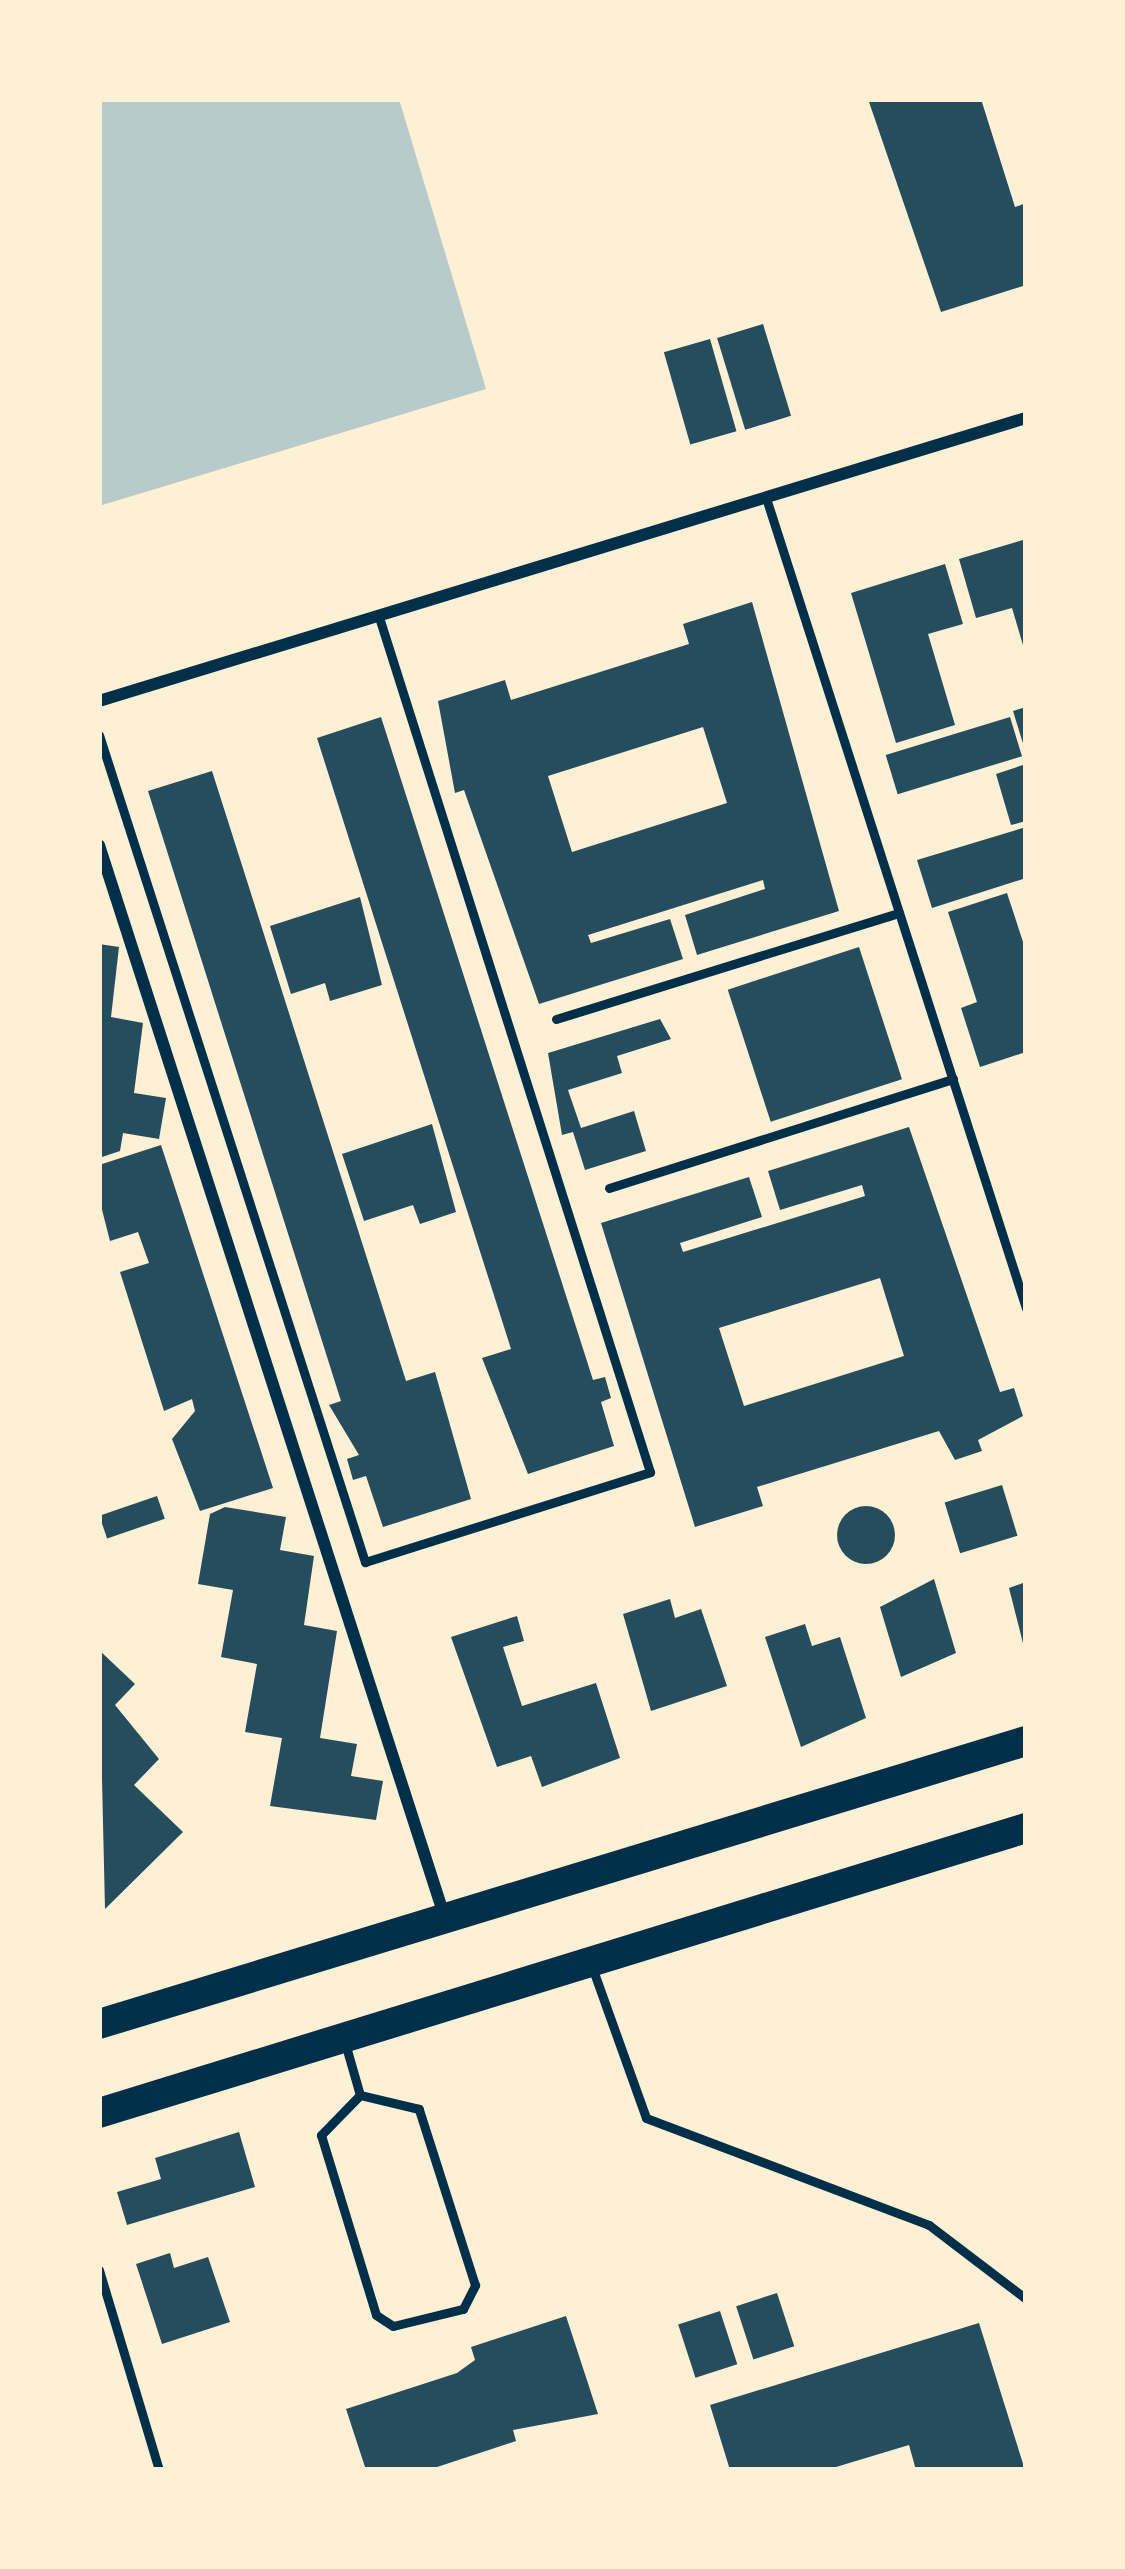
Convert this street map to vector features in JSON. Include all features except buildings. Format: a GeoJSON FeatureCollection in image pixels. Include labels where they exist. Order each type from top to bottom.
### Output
{"type":"FeatureCollection","features":[{"type":"Feature","properties":{"kind":"main road"},"geometry":{"type":"LineString","coordinates":[[99,2024],[1026,1741]]}},
{"type":"Feature","properties":{"kind":"main road"},"geometry":{"type":"LineString","coordinates":[[99,2113],[1026,1828]]}},
{"type":"Feature","properties":{"kind":"street"},"geometry":{"type":"LineString","coordinates":[[99,701],[1026,418]]}},
{"type":"Feature","properties":{"kind":"street"},"geometry":{"type":"LineString","coordinates":[[99,845],[446,1918]]}},
{"type":"Feature","properties":{"kind":"lane"},"geometry":{"type":"LineString","coordinates":[[766,501],[1026,1308]]}},
{"type":"Feature","properties":{"kind":"lane"},"geometry":{"type":"LineString","coordinates":[[99,734],[365,1562],[650,1472],[379,617]]}},
{"type":"Feature","properties":{"kind":"lane"},"geometry":{"type":"LineString","coordinates":[[556,1019],[899,913]]}},
{"type":"Feature","properties":{"kind":"lane"},"geometry":{"type":"LineString","coordinates":[[609,1188],[953,1079]]}},
{"type":"Feature","properties":{"kind":"lane"},"geometry":{"type":"LineString","coordinates":[[590,1962],[646,2118],[929,2225],[1026,2299]]}},
{"type":"Feature","properties":{"kind":"lane"},"geometry":{"type":"LineString","coordinates":[[344,2038],[360,2095]]}},
{"type":"Feature","properties":{"kind":"lane"},"geometry":{"type":"LineString","coordinates":[[360,2095],[419,2109],[475,2284],[463,2309],[393,2326],[376,2315],[321,2135],[360,2095]]}},
{"type":"Feature","properties":{"kind":"lane"},"geometry":{"type":"LineString","coordinates":[[99,2270],[159,2470]]}},
{"type":"Feature","properties":{"kind":"shaded area"},"geometry":{"type":"Polygon","coordinates":[[[99,99],[399,99],[486,389],[99,506],[99,99]]]}}]}
